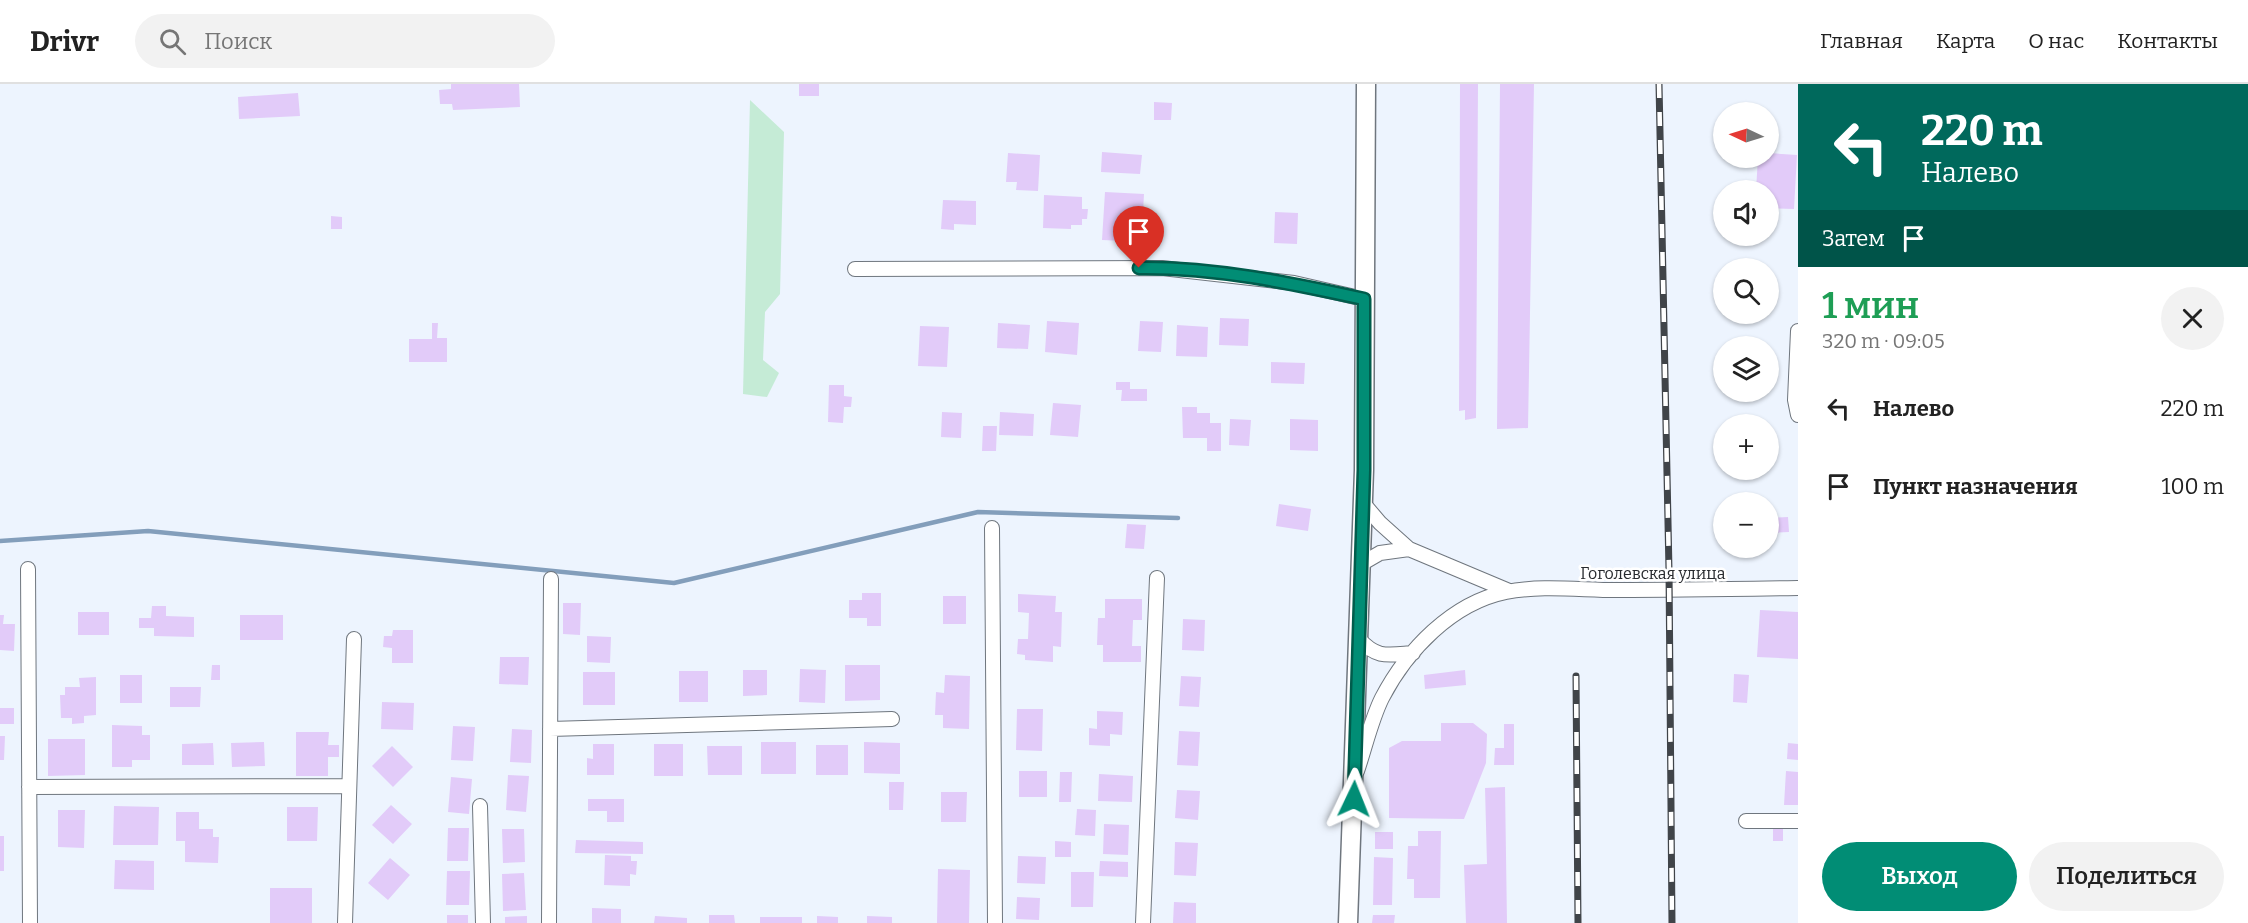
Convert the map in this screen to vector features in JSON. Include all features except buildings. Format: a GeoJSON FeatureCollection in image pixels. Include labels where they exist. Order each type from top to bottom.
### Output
{"type":"FeatureCollection","features":[{"type":"Feature","properties":{"kind":"street"},"geometry":{"type":"LineString","coordinates":[[1348,923],[1355,778],[1363,503],[1366,84]]}},
{"type":"Feature","properties":{"kind":"street"},"geometry":{"type":"LineString","coordinates":[[855,268],[1162,267],[1294,283],[1364,299]]}},
{"type":"Feature","properties":{"kind":"street"},"geometry":{"type":"LineString","coordinates":[[1798,331],[1795,400],[1798,415]]}},
{"type":"Feature","properties":{"kind":"street"},"geometry":{"type":"LineString","coordinates":[[1363,503],[1380,523],[1409,549],[1509,591]]}},
{"type":"Feature","properties":{"kind":"street"},"geometry":{"type":"LineString","coordinates":[[992,528],[995,923]]}},
{"type":"Feature","properties":{"kind":"street"},"geometry":{"type":"LineString","coordinates":[[1361,564],[1380,553],[1409,549]]}},
{"type":"Feature","properties":{"kind":"street"},"geometry":{"type":"LineString","coordinates":[[28,569],[30,923]]}},
{"type":"Feature","properties":{"kind":"street"},"geometry":{"type":"LineString","coordinates":[[1143,923],[1157,578]]}},
{"type":"Feature","properties":{"kind":"street"},"geometry":{"type":"LineString","coordinates":[[549,923],[551,579]]}},
{"type":"Feature","properties":{"kind":"street","name":"Гоголевская улица"},"geometry":{"type":"LineString","coordinates":[[1509,591],[1798,588]]}},
{"type":"Feature","properties":{"kind":"street"},"geometry":{"type":"LineString","coordinates":[[1355,778],[1381,700],[1413,653],[1435,630],[1466,607],[1483,598],[1509,591]]}},
{"type":"Feature","properties":{"kind":"street"},"geometry":{"type":"LineString","coordinates":[[345,923],[354,639]]}},
{"type":"Feature","properties":{"kind":"street"},"geometry":{"type":"LineString","coordinates":[[1359,639],[1369,650],[1378,654],[1413,653]]}},
{"type":"Feature","properties":{"kind":"street"},"geometry":{"type":"LineString","coordinates":[[550,729],[892,719]]}},
{"type":"Feature","properties":{"kind":"street"},"geometry":{"type":"LineString","coordinates":[[29,788],[349,786]]}},
{"type":"Feature","properties":{"kind":"street"},"geometry":{"type":"LineString","coordinates":[[480,806],[483,923]]}},
{"type":"Feature","properties":{"kind":"street"},"geometry":{"type":"LineString","coordinates":[[1746,821],[1798,821]]}},
{"type":"Feature","properties":{"kind":"green space"},"geometry":{"type":"Polygon","coordinates":[[[750,100],[784,132],[780,294],[765,312],[763,360],[779,373],[767,397],[743,394],[750,100]]]}},
{"type":"Feature","properties":{"kind":"waterway"},"geometry":{"type":"LineString","coordinates":[[0,541],[148,531],[674,583],[978,512],[1178,518]]}},
{"type":"Feature","properties":{"kind":"railway"},"geometry":{"type":"LineString","coordinates":[[1659,84],[1669,571],[1672,923]]}},
{"type":"Feature","properties":{"kind":"railway"},"geometry":{"type":"LineString","coordinates":[[1576,676],[1578,923]]}},
{"type":"Feature","properties":{"kind":"route"},"geometry":{"type":"LineString","coordinates":[[1139,268],[1162,267],[1294,283],[1364,299],[1364,470],[1354,799]]}}]}
